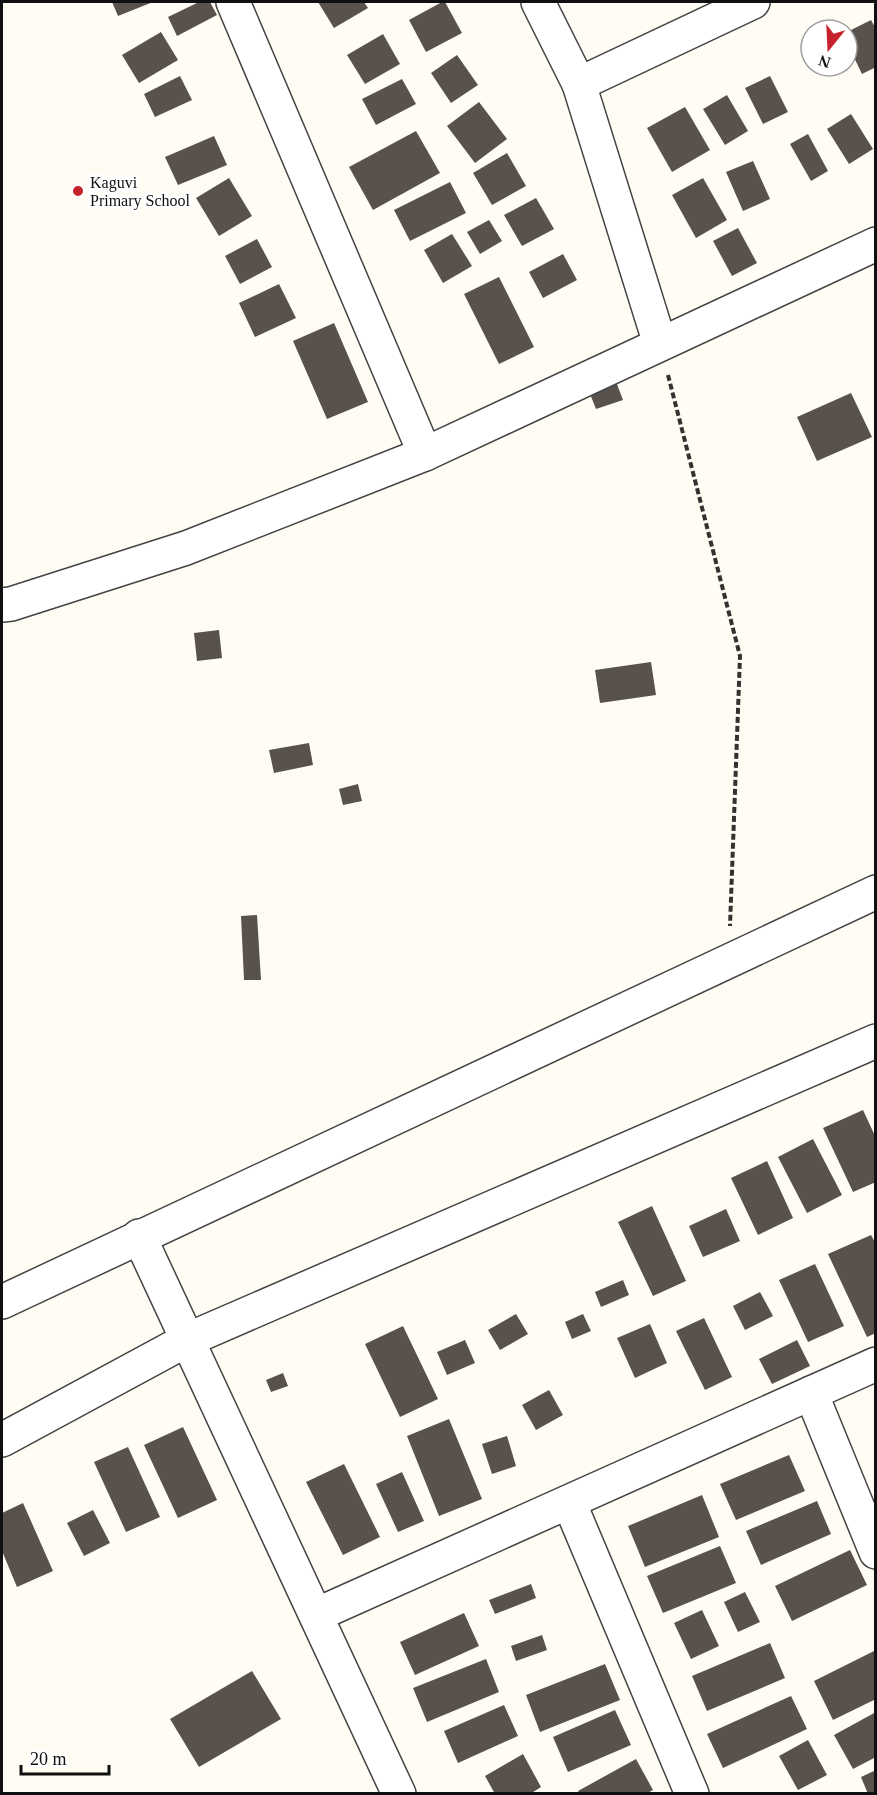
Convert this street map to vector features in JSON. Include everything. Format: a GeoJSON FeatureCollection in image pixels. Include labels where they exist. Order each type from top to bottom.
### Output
{"type":"FeatureCollection","features":[{"type":"Feature","properties":{"kind":"street"},"geometry":{"type":"LineString","coordinates":[[233,2],[425,454]]}},
{"type":"Feature","properties":{"kind":"street"},"geometry":{"type":"LineString","coordinates":[[538,2],[579,84],[660,344]]}},
{"type":"Feature","properties":{"kind":"street"},"geometry":{"type":"LineString","coordinates":[[579,84],[753,2]]}},
{"type":"Feature","properties":{"kind":"street"},"geometry":{"type":"LineString","coordinates":[[2,605],[186,548],[425,454],[876,244]]}},
{"type":"Feature","properties":{"kind":"street"},"geometry":{"type":"LineString","coordinates":[[2,1302],[139,1236],[729,963],[876,892]]}},
{"type":"Feature","properties":{"kind":"street"},"geometry":{"type":"LineString","coordinates":[[2,1440],[187,1340],[876,1041]]}},
{"type":"Feature","properties":{"kind":"street"},"geometry":{"type":"LineString","coordinates":[[139,1236],[399,1794]]}},
{"type":"Feature","properties":{"kind":"street"},"geometry":{"type":"LineString","coordinates":[[316,1615],[876,1364]]}},
{"type":"Feature","properties":{"kind":"street"},"geometry":{"type":"LineString","coordinates":[[811,1394],[876,1552]]}},
{"type":"Feature","properties":{"kind":"street"},"geometry":{"type":"LineString","coordinates":[[568,1502],[692,1794]]}},
{"type":"Feature","properties":{"kind":"path"},"geometry":{"type":"LineString","coordinates":[[660,344],[740,656],[729,963]]}},
{"type":"Feature","properties":{"kind":"building"},"geometry":{"type":"Polygon","coordinates":[[[112,2],[153,2],[118,16],[112,2]]]}},
{"type":"Feature","properties":{"kind":"building"},"geometry":{"type":"Polygon","coordinates":[[[199,2],[210,2],[217,15],[177,36],[168,17],[199,2]]]}},
{"type":"Feature","properties":{"kind":"building"},"geometry":{"type":"Polygon","coordinates":[[[318,2],[364,2],[368,8],[334,28],[318,2]]]}},
{"type":"Feature","properties":{"kind":"building"},"geometry":{"type":"Polygon","coordinates":[[[445,2],[462,33],[426,52],[409,20],[445,2]]]}},
{"type":"Feature","properties":{"kind":"building"},"geometry":{"type":"Polygon","coordinates":[[[871,20],[876,29],[876,67],[862,74],[859,68],[859,26],[871,20]]]}},
{"type":"Feature","properties":{"kind":"building"},"geometry":{"type":"Polygon","coordinates":[[[161,32],[178,60],[139,83],[122,55],[161,32]]]}},
{"type":"Feature","properties":{"kind":"building"},"geometry":{"type":"Polygon","coordinates":[[[383,34],[400,64],[365,84],[347,55],[383,34]]]}},
{"type":"Feature","properties":{"kind":"building"},"geometry":{"type":"Polygon","coordinates":[[[457,55],[478,85],[451,103],[431,73],[457,55]]]}},
{"type":"Feature","properties":{"kind":"building"},"geometry":{"type":"Polygon","coordinates":[[[180,76],[192,100],[155,117],[144,94],[180,76]]]}},
{"type":"Feature","properties":{"kind":"building"},"geometry":{"type":"Polygon","coordinates":[[[770,76],[788,112],[763,124],[745,88],[770,76]]]}},
{"type":"Feature","properties":{"kind":"building"},"geometry":{"type":"Polygon","coordinates":[[[402,79],[416,104],[376,125],[362,99],[402,79]]]}},
{"type":"Feature","properties":{"kind":"building"},"geometry":{"type":"Polygon","coordinates":[[[727,95],[748,131],[725,145],[703,109],[727,95]]]}},
{"type":"Feature","properties":{"kind":"building"},"geometry":{"type":"Polygon","coordinates":[[[479,102],[507,139],[475,163],[447,126],[479,102]]]}},
{"type":"Feature","properties":{"kind":"building"},"geometry":{"type":"Polygon","coordinates":[[[685,107],[710,150],[672,172],[647,128],[685,107]]]}},
{"type":"Feature","properties":{"kind":"building"},"geometry":{"type":"Polygon","coordinates":[[[851,114],[873,149],[849,164],[827,129],[851,114]]]}},
{"type":"Feature","properties":{"kind":"building"},"geometry":{"type":"Polygon","coordinates":[[[416,131],[440,173],[373,210],[349,167],[416,131]]]}},
{"type":"Feature","properties":{"kind":"building"},"geometry":{"type":"Polygon","coordinates":[[[808,134],[828,171],[811,181],[790,144],[808,134]]]}},
{"type":"Feature","properties":{"kind":"building"},"geometry":{"type":"Polygon","coordinates":[[[214,136],[227,165],[178,185],[165,157],[214,136]]]}},
{"type":"Feature","properties":{"kind":"building"},"geometry":{"type":"Polygon","coordinates":[[[507,153],[526,186],[492,205],[473,173],[507,153]]]}},
{"type":"Feature","properties":{"kind":"building"},"geometry":{"type":"Polygon","coordinates":[[[753,161],[770,199],[743,211],[726,172],[753,161]]]}},
{"type":"Feature","properties":{"kind":"building"},"geometry":{"type":"Polygon","coordinates":[[[229,178],[252,216],[219,236],[196,198],[229,178]]]}},
{"type":"Feature","properties":{"kind":"building"},"geometry":{"type":"Polygon","coordinates":[[[703,178],[727,220],[696,238],[672,195],[703,178]]]}},
{"type":"Feature","properties":{"kind":"building"},"geometry":{"type":"Polygon","coordinates":[[[450,182],[466,213],[410,241],[394,210],[450,182]]]}},
{"type":"Feature","properties":{"kind":"building"},"geometry":{"type":"Polygon","coordinates":[[[536,198],[554,229],[522,246],[504,215],[536,198]]]}},
{"type":"Feature","properties":{"kind":"building"},"geometry":{"type":"Polygon","coordinates":[[[489,220],[502,241],[480,254],[467,232],[489,220]]]}},
{"type":"Feature","properties":{"kind":"building"},"geometry":{"type":"Polygon","coordinates":[[[738,228],[757,263],[732,276],[713,241],[738,228]]]}},
{"type":"Feature","properties":{"kind":"building"},"geometry":{"type":"Polygon","coordinates":[[[452,234],[472,266],[443,283],[424,250],[452,234]]]}},
{"type":"Feature","properties":{"kind":"building"},"geometry":{"type":"Polygon","coordinates":[[[257,239],[272,267],[240,284],[225,256],[257,239]]]}},
{"type":"Feature","properties":{"kind":"building"},"geometry":{"type":"Polygon","coordinates":[[[563,254],[577,280],[543,298],[529,272],[563,254]]]}},
{"type":"Feature","properties":{"kind":"building"},"geometry":{"type":"Polygon","coordinates":[[[499,277],[534,347],[499,364],[464,294],[499,277]]]}},
{"type":"Feature","properties":{"kind":"building"},"geometry":{"type":"Polygon","coordinates":[[[279,284],[296,318],[255,337],[239,303],[279,284]]]}},
{"type":"Feature","properties":{"kind":"building"},"geometry":{"type":"Polygon","coordinates":[[[334,323],[368,402],[327,419],[293,341],[334,323]]]}},
{"type":"Feature","properties":{"kind":"building"},"geometry":{"type":"Polygon","coordinates":[[[615,379],[623,400],[596,409],[588,389],[615,379]]]}},
{"type":"Feature","properties":{"kind":"building"},"geometry":{"type":"Polygon","coordinates":[[[851,393],[872,437],[817,461],[797,417],[851,393]]]}},
{"type":"Feature","properties":{"kind":"building"},"geometry":{"type":"Polygon","coordinates":[[[219,630],[222,658],[197,661],[194,633],[219,630]]]}},
{"type":"Feature","properties":{"kind":"building"},"geometry":{"type":"Polygon","coordinates":[[[651,662],[656,695],[600,703],[595,670],[651,662]]]}},
{"type":"Feature","properties":{"kind":"building"},"geometry":{"type":"Polygon","coordinates":[[[309,743],[313,765],[274,773],[269,750],[309,743]]]}},
{"type":"Feature","properties":{"kind":"building"},"geometry":{"type":"Polygon","coordinates":[[[358,784],[362,801],[343,805],[339,789],[358,784]]]}},
{"type":"Feature","properties":{"kind":"building"},"geometry":{"type":"Polygon","coordinates":[[[257,915],[261,980],[244,980],[241,916],[257,915]]]}},
{"type":"Feature","properties":{"kind":"building"},"geometry":{"type":"Polygon","coordinates":[[[863,1110],[876,1138],[876,1182],[853,1192],[823,1128],[863,1110]]]}},
{"type":"Feature","properties":{"kind":"building"},"geometry":{"type":"Polygon","coordinates":[[[813,1139],[842,1195],[807,1213],[778,1157],[813,1139]]]}},
{"type":"Feature","properties":{"kind":"building"},"geometry":{"type":"Polygon","coordinates":[[[767,1161],[793,1218],[758,1235],[731,1178],[767,1161]]]}},
{"type":"Feature","properties":{"kind":"building"},"geometry":{"type":"Polygon","coordinates":[[[652,1206],[686,1281],[653,1296],[618,1222],[652,1206]]]}},
{"type":"Feature","properties":{"kind":"building"},"geometry":{"type":"Polygon","coordinates":[[[726,1209],[740,1241],[703,1257],[689,1226],[726,1209]]]}},
{"type":"Feature","properties":{"kind":"building"},"geometry":{"type":"Polygon","coordinates":[[[871,1235],[876,1244],[876,1333],[867,1337],[828,1254],[871,1235]]]}},
{"type":"Feature","properties":{"kind":"building"},"geometry":{"type":"Polygon","coordinates":[[[815,1264],[844,1326],[808,1342],[779,1280],[815,1264]]]}},
{"type":"Feature","properties":{"kind":"building"},"geometry":{"type":"Polygon","coordinates":[[[623,1280],[629,1295],[601,1307],[595,1292],[623,1280]]]}},
{"type":"Feature","properties":{"kind":"building"},"geometry":{"type":"Polygon","coordinates":[[[760,1292],[773,1316],[745,1330],[733,1306],[760,1292]]]}},
{"type":"Feature","properties":{"kind":"building"},"geometry":{"type":"Polygon","coordinates":[[[516,1314],[528,1334],[500,1350],[488,1330],[516,1314]]]}},
{"type":"Feature","properties":{"kind":"building"},"geometry":{"type":"Polygon","coordinates":[[[583,1314],[591,1331],[572,1339],[565,1322],[583,1314]]]}},
{"type":"Feature","properties":{"kind":"building"},"geometry":{"type":"Polygon","coordinates":[[[704,1318],[732,1377],[705,1390],[676,1331],[704,1318]]]}},
{"type":"Feature","properties":{"kind":"building"},"geometry":{"type":"Polygon","coordinates":[[[650,1324],[667,1363],[635,1378],[617,1338],[650,1324]]]}},
{"type":"Feature","properties":{"kind":"building"},"geometry":{"type":"Polygon","coordinates":[[[403,1326],[438,1399],[400,1417],[365,1344],[403,1326]]]}},
{"type":"Feature","properties":{"kind":"building"},"geometry":{"type":"Polygon","coordinates":[[[465,1340],[475,1363],[447,1375],[437,1352],[465,1340]]]}},
{"type":"Feature","properties":{"kind":"building"},"geometry":{"type":"Polygon","coordinates":[[[797,1340],[810,1366],[772,1384],[759,1359],[797,1340]]]}},
{"type":"Feature","properties":{"kind":"building"},"geometry":{"type":"Polygon","coordinates":[[[283,1373],[288,1386],[271,1392],[266,1380],[283,1373]]]}},
{"type":"Feature","properties":{"kind":"building"},"geometry":{"type":"Polygon","coordinates":[[[549,1390],[563,1415],[536,1430],[522,1405],[549,1390]]]}},
{"type":"Feature","properties":{"kind":"building"},"geometry":{"type":"Polygon","coordinates":[[[449,1419],[482,1499],[439,1516],[407,1436],[449,1419]]]}},
{"type":"Feature","properties":{"kind":"building"},"geometry":{"type":"Polygon","coordinates":[[[183,1427],[217,1500],[178,1518],[144,1445],[183,1427]]]}},
{"type":"Feature","properties":{"kind":"building"},"geometry":{"type":"Polygon","coordinates":[[[507,1436],[516,1466],[492,1474],[482,1444],[507,1436]]]}},
{"type":"Feature","properties":{"kind":"building"},"geometry":{"type":"Polygon","coordinates":[[[128,1447],[160,1517],[126,1532],[94,1462],[128,1447]]]}},
{"type":"Feature","properties":{"kind":"building"},"geometry":{"type":"Polygon","coordinates":[[[789,1455],[805,1491],[736,1520],[720,1484],[789,1455]]]}},
{"type":"Feature","properties":{"kind":"building"},"geometry":{"type":"Polygon","coordinates":[[[344,1464],[380,1537],[343,1555],[306,1482],[344,1464]]]}},
{"type":"Feature","properties":{"kind":"building"},"geometry":{"type":"Polygon","coordinates":[[[402,1472],[424,1521],[398,1532],[376,1484],[402,1472]]]}},
{"type":"Feature","properties":{"kind":"building"},"geometry":{"type":"Polygon","coordinates":[[[702,1495],[719,1537],[645,1567],[628,1526],[702,1495]]]}},
{"type":"Feature","properties":{"kind":"building"},"geometry":{"type":"Polygon","coordinates":[[[817,1501],[831,1534],[761,1565],[746,1531],[817,1501]]]}},
{"type":"Feature","properties":{"kind":"building"},"geometry":{"type":"Polygon","coordinates":[[[23,1503],[53,1571],[17,1587],[2,1551],[2,1513],[23,1503]]]}},
{"type":"Feature","properties":{"kind":"building"},"geometry":{"type":"Polygon","coordinates":[[[93,1510],[110,1543],[84,1556],[67,1523],[93,1510]]]}},
{"type":"Feature","properties":{"kind":"building"},"geometry":{"type":"Polygon","coordinates":[[[720,1546],[736,1583],[663,1613],[647,1576],[720,1546]]]}},
{"type":"Feature","properties":{"kind":"building"},"geometry":{"type":"Polygon","coordinates":[[[850,1550],[867,1585],[792,1621],[775,1586],[850,1550]]]}},
{"type":"Feature","properties":{"kind":"building"},"geometry":{"type":"Polygon","coordinates":[[[531,1584],[536,1598],[495,1614],[489,1600],[531,1584]]]}},
{"type":"Feature","properties":{"kind":"building"},"geometry":{"type":"Polygon","coordinates":[[[745,1592],[760,1622],[738,1632],[724,1602],[745,1592]]]}},
{"type":"Feature","properties":{"kind":"building"},"geometry":{"type":"Polygon","coordinates":[[[702,1610],[719,1646],[691,1659],[674,1623],[702,1610]]]}},
{"type":"Feature","properties":{"kind":"building"},"geometry":{"type":"Polygon","coordinates":[[[464,1613],[479,1646],[415,1675],[400,1642],[464,1613]]]}},
{"type":"Feature","properties":{"kind":"building"},"geometry":{"type":"Polygon","coordinates":[[[542,1635],[547,1650],[516,1661],[511,1646],[542,1635]]]}},
{"type":"Feature","properties":{"kind":"building"},"geometry":{"type":"Polygon","coordinates":[[[770,1643],[785,1678],[707,1711],[692,1676],[770,1643]]]}},
{"type":"Feature","properties":{"kind":"building"},"geometry":{"type":"Polygon","coordinates":[[[876,1650],[876,1699],[833,1720],[814,1681],[876,1650]]]}},
{"type":"Feature","properties":{"kind":"building"},"geometry":{"type":"Polygon","coordinates":[[[486,1659],[499,1692],[427,1722],[413,1688],[486,1659]]]}},
{"type":"Feature","properties":{"kind":"building"},"geometry":{"type":"Polygon","coordinates":[[[605,1664],[620,1700],[540,1732],[526,1695],[605,1664]]]}},
{"type":"Feature","properties":{"kind":"building"},"geometry":{"type":"Polygon","coordinates":[[[252,1671],[281,1719],[199,1767],[170,1719],[252,1671]]]}},
{"type":"Feature","properties":{"kind":"building"},"geometry":{"type":"Polygon","coordinates":[[[791,1696],[807,1729],[723,1768],[707,1734],[791,1696]]]}},
{"type":"Feature","properties":{"kind":"building"},"geometry":{"type":"Polygon","coordinates":[[[504,1705],[518,1736],[458,1763],[444,1731],[504,1705]]]}},
{"type":"Feature","properties":{"kind":"building"},"geometry":{"type":"Polygon","coordinates":[[[615,1710],[631,1745],[568,1772],[553,1737],[615,1710]]]}},
{"type":"Feature","properties":{"kind":"building"},"geometry":{"type":"Polygon","coordinates":[[[876,1712],[876,1757],[853,1769],[834,1735],[876,1712]]]}},
{"type":"Feature","properties":{"kind":"building"},"geometry":{"type":"Polygon","coordinates":[[[808,1740],[827,1775],[798,1790],[779,1756],[808,1740]]]}},
{"type":"Feature","properties":{"kind":"building"},"geometry":{"type":"Polygon","coordinates":[[[523,1754],[541,1787],[530,1794],[495,1794],[485,1776],[523,1754]]]}},
{"type":"Feature","properties":{"kind":"building"},"geometry":{"type":"Polygon","coordinates":[[[636,1759],[653,1790],[646,1794],[580,1794],[578,1791],[636,1759]]]}},
{"type":"Feature","properties":{"kind":"building"},"geometry":{"type":"Polygon","coordinates":[[[876,1770],[876,1794],[868,1794],[861,1777],[876,1770]]]}},
{"type":"Feature","properties":{"kind":"place","name":"Kaguvi Primary School"},"geometry":{"type":"Point","coordinates":[78,191]}}]}
